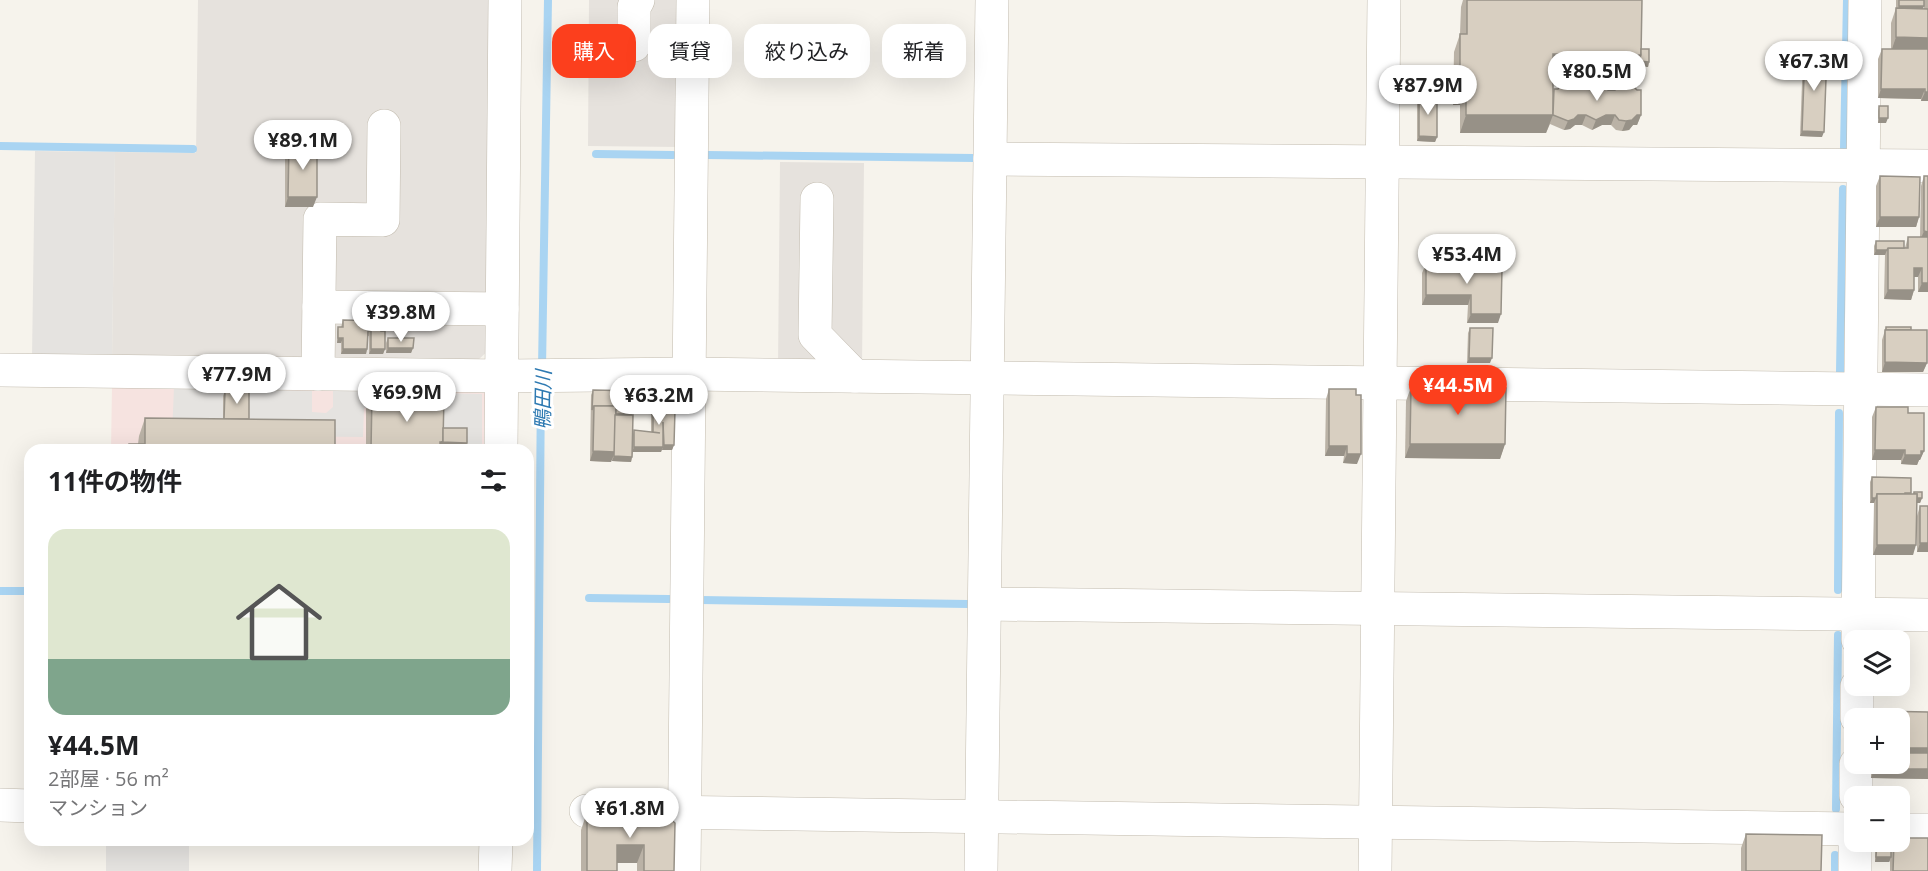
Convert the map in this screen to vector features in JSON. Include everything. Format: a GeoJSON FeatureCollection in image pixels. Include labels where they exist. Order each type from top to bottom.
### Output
{"type":"FeatureCollection","features":[{"type":"Feature","properties":{"kind":"street"},"geometry":{"type":"LineString","coordinates":[[502,444],[510,376],[502,309],[505,0]]}},
{"type":"Feature","properties":{"kind":"street"},"geometry":{"type":"LineString","coordinates":[[634,24],[634,7],[638,0]]}},
{"type":"Feature","properties":{"kind":"street"},"geometry":{"type":"LineString","coordinates":[[684,871],[693,0]]}},
{"type":"Feature","properties":{"kind":"street"},"geometry":{"type":"LineString","coordinates":[[981,871],[992,0]]}},
{"type":"Feature","properties":{"kind":"street"},"geometry":{"type":"LineString","coordinates":[[1375,871],[1384,0]]}},
{"type":"Feature","properties":{"kind":"street"},"geometry":{"type":"LineString","coordinates":[[1858,627],[1865,0]]}},
{"type":"Feature","properties":{"kind":"street"},"geometry":{"type":"LineString","coordinates":[[318,374],[320,219],[383,220],[384,126]]}},
{"type":"Feature","properties":{"kind":"street"},"geometry":{"type":"LineString","coordinates":[[990,159],[1928,166]]}},
{"type":"Feature","properties":{"kind":"street"},"geometry":{"type":"LineString","coordinates":[[817,200],[815,335],[855,376]]}},
{"type":"Feature","properties":{"kind":"street"},"geometry":{"type":"LineString","coordinates":[[319,306],[502,309]]}},
{"type":"Feature","properties":{"kind":"street"},"geometry":{"type":"LineString","coordinates":[[0,370],[510,376],[689,374],[1928,390]]}},
{"type":"Feature","properties":{"kind":"street"},"geometry":{"type":"LineString","coordinates":[[985,604],[1378,609],[1858,627],[1928,615]]}},
{"type":"Feature","properties":{"kind":"street"},"geometry":{"type":"LineString","coordinates":[[0,806],[24,806]]}},
{"type":"Feature","properties":{"kind":"street"},"geometry":{"type":"LineString","coordinates":[[586,811],[1844,829]]}},
{"type":"Feature","properties":{"kind":"street"},"geometry":{"type":"LineString","coordinates":[[1910,830],[1928,830]]}},
{"type":"Feature","properties":{"kind":"street"},"geometry":{"type":"LineString","coordinates":[[495,871],[496,846]]}},
{"type":"Feature","properties":{"kind":"street"},"geometry":{"type":"LineString","coordinates":[[1855,852],[1855,871]]}},
{"type":"Feature","properties":{"kind":"shaded area"},"geometry":{"type":"Polygon","coordinates":[[[198,0],[494,0],[490,349],[478,360],[112,359],[115,152],[196,153],[198,0]]]}},
{"type":"Feature","properties":{"kind":"shaded area"},"geometry":{"type":"Polygon","coordinates":[[[589,0],[679,0],[679,24],[648,24],[648,78],[678,78],[678,147],[588,146],[588,78],[636,78],[636,24],[589,24],[589,0]]]}},
{"type":"Feature","properties":{"kind":"shaded area"},"geometry":{"type":"Polygon","coordinates":[[[35,151],[115,152],[112,359],[32,358],[35,151]]]}},
{"type":"Feature","properties":{"kind":"shaded area"},"geometry":{"type":"Polygon","coordinates":[[[780,162],[864,163],[862,369],[778,367],[780,162]]]}},
{"type":"Feature","properties":{"kind":"shaded area"},"geometry":{"type":"Polygon","coordinates":[[[112,386],[487,391],[486,444],[111,444],[112,386]]]}},
{"type":"Feature","properties":{"kind":"shaded area"},"geometry":{"type":"Polygon","coordinates":[[[174,387],[312,391],[312,412],[326,413],[333,407],[333,389],[433,390],[433,409],[364,408],[363,437],[172,435],[174,387]]]}},
{"type":"Feature","properties":{"kind":"shaded area"},"geometry":{"type":"Polygon","coordinates":[[[440,393],[482,394],[482,444],[440,444],[440,393]]]}},
{"type":"Feature","properties":{"kind":"shaded area"},"geometry":{"type":"Polygon","coordinates":[[[106,846],[189,846],[189,871],[106,871],[106,846]]]}},
{"type":"Feature","properties":{"kind":"building"},"geometry":{"type":"Polygon","coordinates":[[[1467,0],[1642,0],[1641,55],[1553,54],[1553,115],[1466,115],[1466,87],[1460,87],[1460,34],[1467,34],[1467,0]]]}},
{"type":"Feature","properties":{"kind":"building"},"geometry":{"type":"Polygon","coordinates":[[[1899,0],[1924,0],[1924,6],[1899,6],[1899,0]]]}},
{"type":"Feature","properties":{"kind":"building"},"geometry":{"type":"Polygon","coordinates":[[[1896,8],[1928,9],[1928,38],[1896,37],[1896,8]]]}},
{"type":"Feature","properties":{"kind":"building"},"geometry":{"type":"Polygon","coordinates":[[[1641,49],[1649,49],[1649,62],[1639,61],[1641,49]]]}},
{"type":"Feature","properties":{"kind":"building"},"geometry":{"type":"Polygon","coordinates":[[[1882,49],[1928,49],[1928,92],[1925,92],[1925,89],[1881,89],[1882,49]]]}},
{"type":"Feature","properties":{"kind":"building"},"geometry":{"type":"Polygon","coordinates":[[[1805,51],[1827,52],[1824,132],[1802,131],[1805,51]]]}},
{"type":"Feature","properties":{"kind":"building"},"geometry":{"type":"Polygon","coordinates":[[[1569,83],[1575,84],[1580,89],[1587,89],[1597,84],[1604,85],[1608,90],[1615,90],[1619,85],[1632,85],[1637,90],[1641,90],[1641,115],[1626,121],[1619,120],[1615,115],[1606,115],[1596,120],[1586,115],[1578,115],[1568,121],[1553,115],[1554,89],[1569,83]]]}},
{"type":"Feature","properties":{"kind":"building"},"geometry":{"type":"Polygon","coordinates":[[[1419,96],[1437,97],[1437,137],[1419,136],[1419,96]]]}},
{"type":"Feature","properties":{"kind":"building"},"geometry":{"type":"Polygon","coordinates":[[[1879,106],[1888,106],[1888,118],[1879,118],[1879,106]]]}},
{"type":"Feature","properties":{"kind":"building"},"geometry":{"type":"Polygon","coordinates":[[[289,145],[317,145],[317,197],[288,197],[289,145]]]}},
{"type":"Feature","properties":{"kind":"building"},"geometry":{"type":"Polygon","coordinates":[[[1880,176],[1920,177],[1919,217],[1880,217],[1880,176]]]}},
{"type":"Feature","properties":{"kind":"building"},"geometry":{"type":"Polygon","coordinates":[[[1924,176],[1928,176],[1928,232],[1924,231],[1924,176]]]}},
{"type":"Feature","properties":{"kind":"building"},"geometry":{"type":"Polygon","coordinates":[[[1908,237],[1928,237],[1928,283],[1922,283],[1922,268],[1914,268],[1914,290],[1888,290],[1888,248],[1908,248],[1908,237]]]}},
{"type":"Feature","properties":{"kind":"building"},"geometry":{"type":"Polygon","coordinates":[[[1876,241],[1904,241],[1904,248],[1876,250],[1876,241]]]}},
{"type":"Feature","properties":{"kind":"building"},"geometry":{"type":"Polygon","coordinates":[[[1426,264],[1471,264],[1471,268],[1502,268],[1501,314],[1471,314],[1471,295],[1426,295],[1426,264]]]}},
{"type":"Feature","properties":{"kind":"building"},"geometry":{"type":"Polygon","coordinates":[[[343,320],[382,321],[381,331],[385,331],[385,349],[371,349],[371,331],[368,331],[367,349],[343,349],[343,338],[338,338],[338,327],[343,327],[343,320]]]}},
{"type":"Feature","properties":{"kind":"building"},"geometry":{"type":"Polygon","coordinates":[[[1886,327],[1911,327],[1911,330],[1886,330],[1886,327]]]}},
{"type":"Feature","properties":{"kind":"building"},"geometry":{"type":"Polygon","coordinates":[[[1470,328],[1493,328],[1492,358],[1469,358],[1470,328]]]}},
{"type":"Feature","properties":{"kind":"building"},"geometry":{"type":"Polygon","coordinates":[[[1885,330],[1927,330],[1927,363],[1885,362],[1885,330]]]}},
{"type":"Feature","properties":{"kind":"building"},"geometry":{"type":"Polygon","coordinates":[[[388,338],[414,338],[413,348],[388,348],[388,338]]]}},
{"type":"Feature","properties":{"kind":"building"},"geometry":{"type":"Polygon","coordinates":[[[1411,387],[1506,388],[1505,444],[1410,444],[1411,387]]]}},
{"type":"Feature","properties":{"kind":"building"},"geometry":{"type":"Polygon","coordinates":[[[1329,389],[1356,389],[1356,395],[1361,395],[1361,454],[1347,454],[1347,446],[1329,446],[1329,389]]]}},
{"type":"Feature","properties":{"kind":"building"},"geometry":{"type":"Polygon","coordinates":[[[593,390],[638,391],[637,408],[631,407],[631,414],[615,414],[616,406],[594,406],[592,410],[593,390]]]}},
{"type":"Feature","properties":{"kind":"building"},"geometry":{"type":"Polygon","coordinates":[[[666,390],[673,401],[670,410],[675,410],[674,445],[664,445],[663,422],[663,447],[634,447],[634,430],[660,433],[653,432],[653,406],[659,406],[659,400],[663,391],[666,390]]]}},
{"type":"Feature","properties":{"kind":"building"},"geometry":{"type":"Polygon","coordinates":[[[225,391],[249,392],[249,419],[224,419],[225,391]]]}},
{"type":"Feature","properties":{"kind":"building"},"geometry":{"type":"Polygon","coordinates":[[[372,395],[444,396],[443,442],[440,444],[371,444],[372,395]]]}},
{"type":"Feature","properties":{"kind":"building"},"geometry":{"type":"Polygon","coordinates":[[[594,406],[616,406],[615,452],[593,451],[594,406]]]}},
{"type":"Feature","properties":{"kind":"building"},"geometry":{"type":"Polygon","coordinates":[[[1876,407],[1908,407],[1908,413],[1924,413],[1924,451],[1921,451],[1921,455],[1905,455],[1905,450],[1875,450],[1876,407]]]}},
{"type":"Feature","properties":{"kind":"building"},"geometry":{"type":"Polygon","coordinates":[[[615,415],[633,415],[632,457],[614,456],[615,415]]]}},
{"type":"Feature","properties":{"kind":"building"},"geometry":{"type":"Polygon","coordinates":[[[145,418],[335,420],[335,444],[145,444],[145,418]]]}},
{"type":"Feature","properties":{"kind":"building"},"geometry":{"type":"Polygon","coordinates":[[[443,428],[467,428],[467,443],[441,442],[443,442],[443,428]]]}},
{"type":"Feature","properties":{"kind":"building"},"geometry":{"type":"Polygon","coordinates":[[[1872,477],[1911,478],[1911,493],[1877,494],[1876,498],[1872,498],[1872,477]]]}},
{"type":"Feature","properties":{"kind":"building"},"geometry":{"type":"Polygon","coordinates":[[[1914,492],[1922,492],[1922,498],[1917,498],[1914,492]]]}},
{"type":"Feature","properties":{"kind":"building"},"geometry":{"type":"Polygon","coordinates":[[[1877,494],[1917,494],[1916,545],[1877,545],[1877,494]]]}},
{"type":"Feature","properties":{"kind":"building"},"geometry":{"type":"Polygon","coordinates":[[[1920,506],[1928,506],[1928,543],[1920,543],[1920,506]]]}},
{"type":"Feature","properties":{"kind":"building"},"geometry":{"type":"Polygon","coordinates":[[[1910,712],[1928,712],[1928,748],[1910,748],[1910,712]]]}},
{"type":"Feature","properties":{"kind":"building"},"geometry":{"type":"Polygon","coordinates":[[[1910,753],[1928,753],[1928,769],[1910,769],[1910,753]]]}},
{"type":"Feature","properties":{"kind":"building"},"geometry":{"type":"Polygon","coordinates":[[[587,812],[664,813],[675,823],[674,871],[644,871],[644,845],[617,845],[617,871],[587,871],[587,812]]]}},
{"type":"Feature","properties":{"kind":"building"},"geometry":{"type":"Polygon","coordinates":[[[1746,834],[1822,835],[1821,871],[1746,871],[1746,834]]]}},
{"type":"Feature","properties":{"kind":"building"},"geometry":{"type":"Polygon","coordinates":[[[1910,838],[1928,838],[1928,871],[1893,871],[1894,852],[1910,852],[1910,838]]]}},
{"type":"Feature","properties":{"kind":"building"},"geometry":{"type":"Polygon","coordinates":[[[1876,852],[1891,852],[1891,857],[1876,857],[1876,852]]]}},
{"type":"Feature","properties":{"kind":"waterway","name":"鴨田川"},"geometry":{"type":"LineString","coordinates":[[542,368],[548,0]]}},
{"type":"Feature","properties":{"kind":"waterway"},"geometry":{"type":"LineString","coordinates":[[1844,148],[1847,0]]}},
{"type":"Feature","properties":{"kind":"waterway"},"geometry":{"type":"LineString","coordinates":[[0,146],[193,149]]}},
{"type":"Feature","properties":{"kind":"waterway"},"geometry":{"type":"LineString","coordinates":[[596,154],[673,155]]}},
{"type":"Feature","properties":{"kind":"waterway"},"geometry":{"type":"LineString","coordinates":[[707,155],[974,158]]}},
{"type":"Feature","properties":{"kind":"waterway"},"geometry":{"type":"LineString","coordinates":[[1840,372],[1843,189]]}},
{"type":"Feature","properties":{"kind":"waterway","name":"鴨田川"},"geometry":{"type":"LineString","coordinates":[[537,871],[541,381]]}},
{"type":"Feature","properties":{"kind":"waterway"},"geometry":{"type":"LineString","coordinates":[[1838,590],[1839,413]]}},
{"type":"Feature","properties":{"kind":"waterway"},"geometry":{"type":"LineString","coordinates":[[0,591],[24,591]]}},
{"type":"Feature","properties":{"kind":"waterway"},"geometry":{"type":"LineString","coordinates":[[589,598],[669,599]]}},
{"type":"Feature","properties":{"kind":"waterway"},"geometry":{"type":"LineString","coordinates":[[701,600],[968,604]]}},
{"type":"Feature","properties":{"kind":"waterway"},"geometry":{"type":"LineString","coordinates":[[1836,809],[1838,635]]}},
{"type":"Feature","properties":{"kind":"waterway"},"geometry":{"type":"LineString","coordinates":[[1835,855],[1835,871]]}}]}
